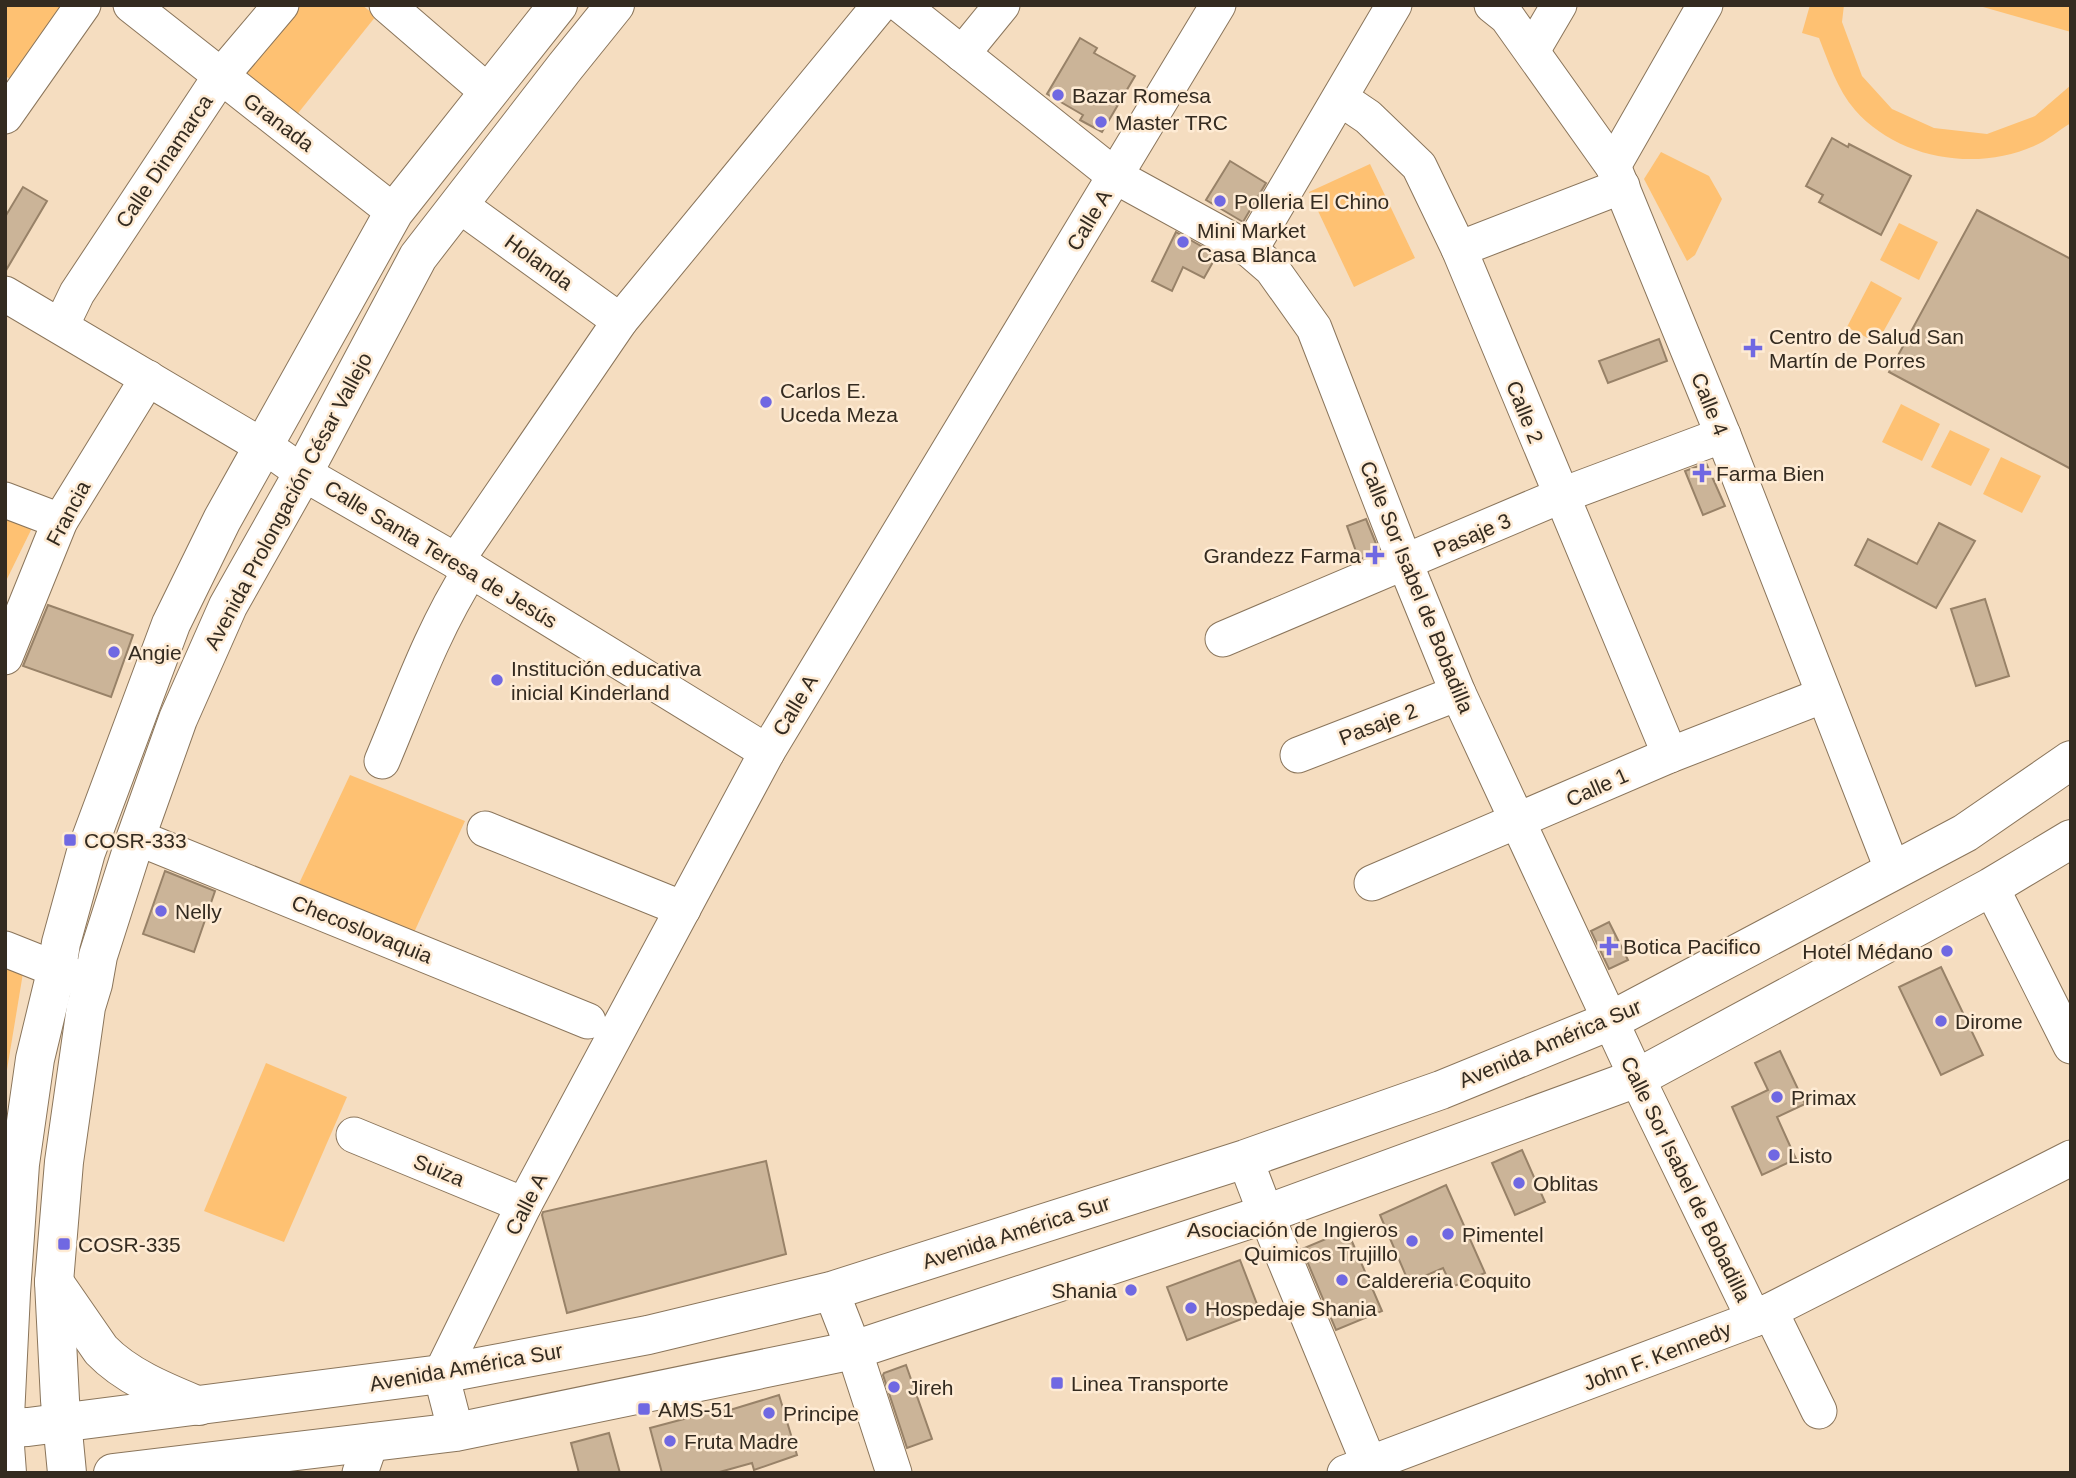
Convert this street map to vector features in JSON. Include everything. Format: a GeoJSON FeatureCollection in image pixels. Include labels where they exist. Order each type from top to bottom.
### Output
{"type":"FeatureCollection","features":[{"type":"Feature","properties":{"kind":"main road"},"geometry":{"type":"LineString","coordinates":[[5,1416],[8,1304],[20,1164],[35,1059],[61,943],[86,852],[171,625],[222,520],[394,212],[558,5]]}},
{"type":"Feature","properties":{"kind":"main road","name":"Avenida Prolongación César Vallejo"},"geometry":{"type":"LineString","coordinates":[[66,1473],[54,1282],[64,1162],[86,1007],[98,956],[136,837],[178,719],[228,606],[303,473],[418,257],[615,5]]}},
{"type":"Feature","properties":{"kind":"main road","name":"Avenida América Sur"},"geometry":{"type":"LineString","coordinates":[[5,1428],[201,1406],[441,1374],[648,1335],[831,1291],[1245,1159],[1441,1090],[1610,1021],[1965,833],[2071,760]]}},
{"type":"Feature","properties":{"kind":"main road","name":"Avenida América Sur"},"geometry":{"type":"LineString","coordinates":[[1991,887],[2025,829],[2071,779]]}},
{"type":"Feature","properties":{"kind":"main road","name":"Avenida América Sur"},"geometry":{"type":"LineString","coordinates":[[1965,833],[2025,829],[2071,816]]}},
{"type":"Feature","properties":{"kind":"main road","name":"Avenida América Sur"},"geometry":{"type":"LineString","coordinates":[[113,1473],[365,1457],[456,1432],[854,1350],[1266,1214],[1637,1078],[1991,887],[2071,839]]}},
{"type":"Feature","properties":{"kind":"main road"},"geometry":{"type":"LineString","coordinates":[[54,1282],[108,1358],[157,1390],[201,1406]]}},
{"type":"Feature","properties":{"kind":"main road"},"geometry":{"type":"LineString","coordinates":[[5,1446],[7,1473]]}},
{"type":"Feature","properties":{"kind":"street"},"geometry":{"type":"LineString","coordinates":[[9,103],[83,5]]}},
{"type":"Feature","properties":{"kind":"street","name":"Granada"},"geometry":{"type":"LineString","coordinates":[[131,5],[394,212]]}},
{"type":"Feature","properties":{"kind":"street","name":"Calle Dinamarca"},"geometry":{"type":"LineString","coordinates":[[61,326],[77,293],[220,77],[281,5]]}},
{"type":"Feature","properties":{"kind":"street"},"geometry":{"type":"LineString","coordinates":[[387,5],[489,93]]}},
{"type":"Feature","properties":{"kind":"street"},"geometry":{"type":"LineString","coordinates":[[382,761],[458,590],[464,565],[620,321],[880,5]]}},
{"type":"Feature","properties":{"kind":"street","name":"Calle Sor Isabel de Bobadilla"},"geometry":{"type":"LineString","coordinates":[[901,5],[1115,176],[1250,250],[1272,270],[1314,328],[1458,693],[1610,1021],[1637,1078],[1762,1315],[1819,1411]]}},
{"type":"Feature","properties":{"kind":"street"},"geometry":{"type":"LineString","coordinates":[[962,54],[1002,5]]}},
{"type":"Feature","properties":{"kind":"street","name":"Calle A"},"geometry":{"type":"LineString","coordinates":[[441,1374],[524,1205],[767,752],[1219,5]]}},
{"type":"Feature","properties":{"kind":"street"},"geometry":{"type":"LineString","coordinates":[[1250,250],[1394,5]]}},
{"type":"Feature","properties":{"kind":"street","name":"Calle 4"},"geometry":{"type":"LineString","coordinates":[[1492,5],[1507,17],[1618,176],[1723,435],[1893,871]]}},
{"type":"Feature","properties":{"kind":"street"},"geometry":{"type":"LineString","coordinates":[[1532,51],[1559,5]]}},
{"type":"Feature","properties":{"kind":"street"},"geometry":{"type":"LineString","coordinates":[[1459,249],[1618,176],[1704,5]]}},
{"type":"Feature","properties":{"kind":"street","name":"Calle 2"},"geometry":{"type":"LineString","coordinates":[[1340,98],[1368,117],[1419,166],[1459,249],[1670,755]]}},
{"type":"Feature","properties":{"kind":"street","name":"Holanda"},"geometry":{"type":"LineString","coordinates":[[458,204],[620,321]]}},
{"type":"Feature","properties":{"kind":"street","name":"Calle Santa Teresa de Jesús"},"geometry":{"type":"LineString","coordinates":[[5,294],[303,473],[464,565],[767,752]]}},
{"type":"Feature","properties":{"kind":"street","name":"Francia"},"geometry":{"type":"LineString","coordinates":[[5,657],[61,521],[148,378]]}},
{"type":"Feature","properties":{"kind":"street","name":"Pasaje 3"},"geometry":{"type":"LineString","coordinates":[[1223,639],[1560,496],[1723,435]]}},
{"type":"Feature","properties":{"kind":"street"},"geometry":{"type":"LineString","coordinates":[[5,500],[61,521]]}},
{"type":"Feature","properties":{"kind":"street","name":"Pasaje 2"},"geometry":{"type":"LineString","coordinates":[[1298,755],[1458,693]]}},
{"type":"Feature","properties":{"kind":"street","name":"Calle 1"},"geometry":{"type":"LineString","coordinates":[[1372,883],[1670,755],[1824,695]]}},
{"type":"Feature","properties":{"kind":"street"},"geometry":{"type":"LineString","coordinates":[[485,829],[683,909]]}},
{"type":"Feature","properties":{"kind":"street","name":"Checoslovaquia"},"geometry":{"type":"LineString","coordinates":[[136,837],[588,1021]]}},
{"type":"Feature","properties":{"kind":"street"},"geometry":{"type":"LineString","coordinates":[[1991,887],[2071,1046]]}},
{"type":"Feature","properties":{"kind":"street"},"geometry":{"type":"LineString","coordinates":[[5,949],[93,984]]}},
{"type":"Feature","properties":{"kind":"street","name":"Suiza"},"geometry":{"type":"LineString","coordinates":[[354,1135],[524,1205]]}},
{"type":"Feature","properties":{"kind":"street","name":"John F. Kennedy"},"geometry":{"type":"LineString","coordinates":[[1362,1470],[1762,1315],[2071,1158]]}},
{"type":"Feature","properties":{"kind":"street"},"geometry":{"type":"LineString","coordinates":[[1245,1159],[1362,1470]]}},
{"type":"Feature","properties":{"kind":"street"},"geometry":{"type":"LineString","coordinates":[[831,1291],[854,1350],[894,1473]]}},
{"type":"Feature","properties":{"kind":"street"},"geometry":{"type":"LineString","coordinates":[[441,1374],[456,1432]]}},
{"type":"Feature","properties":{"kind":"shaded area"},"geometry":{"type":"Polygon","coordinates":[[[5,5],[69,5],[18,83],[5,76],[5,5]]]}},
{"type":"Feature","properties":{"kind":"shaded area"},"geometry":{"type":"Polygon","coordinates":[[[282,5],[362,5],[376,16],[295,117],[237,64],[282,5]]]}},
{"type":"Feature","properties":{"kind":"shaded area"},"geometry":{"type":"Polygon","coordinates":[[[1810,5],[1844,5],[1842,22],[1862,76],[1892,109],[1934,128],[1987,134],[2035,116],[2071,85],[2071,123],[2034,146],[1988,158],[1963,159],[1915,150],[1873,127],[1849,102],[1834,76],[1819,38],[1802,33],[1810,5]]]}},
{"type":"Feature","properties":{"kind":"shaded area"},"geometry":{"type":"Polygon","coordinates":[[[1976,5],[2071,5],[2071,32],[1976,5]]]}},
{"type":"Feature","properties":{"kind":"shaded area"},"geometry":{"type":"Polygon","coordinates":[[[1661,152],[1709,176],[1722,199],[1695,255],[1687,261],[1644,179],[1661,152]]]}},
{"type":"Feature","properties":{"kind":"shaded area"},"geometry":{"type":"Polygon","coordinates":[[[1370,164],[1415,258],[1354,287],[1309,192],[1370,164]]]}},
{"type":"Feature","properties":{"kind":"shaded area"},"geometry":{"type":"Polygon","coordinates":[[[1899,223],[1938,242],[1919,280],[1880,260],[1899,223]]]}},
{"type":"Feature","properties":{"kind":"shaded area"},"geometry":{"type":"Polygon","coordinates":[[[1871,281],[1902,298],[1877,343],[1847,327],[1871,281]]]}},
{"type":"Feature","properties":{"kind":"shaded area"},"geometry":{"type":"Polygon","coordinates":[[[1901,404],[1940,424],[1922,461],[1882,442],[1901,404]]]}},
{"type":"Feature","properties":{"kind":"shaded area"},"geometry":{"type":"Polygon","coordinates":[[[1950,430],[1990,449],[1971,486],[1931,467],[1950,430]]]}},
{"type":"Feature","properties":{"kind":"shaded area"},"geometry":{"type":"Polygon","coordinates":[[[2001,457],[2041,476],[2022,513],[1983,494],[2001,457]]]}},
{"type":"Feature","properties":{"kind":"shaded area"},"geometry":{"type":"Polygon","coordinates":[[[5,518],[32,528],[5,583],[5,518]]]}},
{"type":"Feature","properties":{"kind":"shaded area"},"geometry":{"type":"Polygon","coordinates":[[[350,775],[465,821],[411,939],[296,890],[350,775]]]}},
{"type":"Feature","properties":{"kind":"shaded area"},"geometry":{"type":"Polygon","coordinates":[[[5,965],[23,973],[5,1082],[5,965]]]}},
{"type":"Feature","properties":{"kind":"shaded area"},"geometry":{"type":"Polygon","coordinates":[[[266,1063],[347,1097],[284,1242],[204,1211],[266,1063]]]}},
{"type":"Feature","properties":{"kind":"building"},"geometry":{"type":"Polygon","coordinates":[[[1080,38],[1097,48],[1094,53],[1135,76],[1102,132],[1080,120],[1083,115],[1047,94],[1080,38]]]}},
{"type":"Feature","properties":{"kind":"building"},"geometry":{"type":"Polygon","coordinates":[[[1832,138],[1911,176],[1881,235],[1819,202],[1823,195],[1806,186],[1832,138]]]}},
{"type":"Feature","properties":{"kind":"building"},"geometry":{"type":"Polygon","coordinates":[[[1230,161],[1266,183],[1243,222],[1206,200],[1230,161]]]}},
{"type":"Feature","properties":{"kind":"building"},"geometry":{"type":"Polygon","coordinates":[[[23,187],[47,201],[5,272],[5,217],[23,187]]]}},
{"type":"Feature","properties":{"kind":"building"},"geometry":{"type":"Polygon","coordinates":[[[1977,210],[2071,259],[2071,469],[1889,372],[1977,210]]]}},
{"type":"Feature","properties":{"kind":"building"},"geometry":{"type":"Polygon","coordinates":[[[1176,232],[1217,255],[1204,278],[1183,267],[1172,291],[1152,281],[1176,232]]]}},
{"type":"Feature","properties":{"kind":"building"},"geometry":{"type":"Polygon","coordinates":[[[1659,339],[1667,361],[1608,383],[1599,361],[1659,339]]]}},
{"type":"Feature","properties":{"kind":"building"},"geometry":{"type":"Polygon","coordinates":[[[1706,463],[1725,506],[1703,515],[1685,471],[1706,463]]]}},
{"type":"Feature","properties":{"kind":"building"},"geometry":{"type":"Polygon","coordinates":[[[1366,519],[1379,551],[1359,560],[1347,526],[1366,519]]]}},
{"type":"Feature","properties":{"kind":"building"},"geometry":{"type":"Polygon","coordinates":[[[1939,523],[1975,541],[1936,608],[1855,565],[1868,539],[1917,564],[1939,523]]]}},
{"type":"Feature","properties":{"kind":"building"},"geometry":{"type":"Polygon","coordinates":[[[1985,599],[2009,676],[1976,686],[1951,609],[1985,599]]]}},
{"type":"Feature","properties":{"kind":"building"},"geometry":{"type":"Polygon","coordinates":[[[48,605],[133,635],[111,697],[23,666],[48,605]]]}},
{"type":"Feature","properties":{"kind":"building"},"geometry":{"type":"Polygon","coordinates":[[[165,871],[215,891],[194,952],[143,934],[165,871]]]}},
{"type":"Feature","properties":{"kind":"building","name":"Botica Pacifico"},"geometry":{"type":"Polygon","coordinates":[[[1609,922],[1628,960],[1609,969],[1591,931],[1609,922]]]}},
{"type":"Feature","properties":{"kind":"building","name":"Dirome"},"geometry":{"type":"Polygon","coordinates":[[[1941,967],[1983,1055],[1941,1075],[1899,987],[1941,967]]]}},
{"type":"Feature","properties":{"kind":"building","name":"Primax"},"geometry":{"type":"Polygon","coordinates":[[[1780,1051],[1805,1104],[1777,1117],[1796,1159],[1762,1175],[1732,1107],[1768,1090],[1755,1063],[1780,1051]]]}},
{"type":"Feature","properties":{"kind":"building","name":"Oblitas"},"geometry":{"type":"Polygon","coordinates":[[[1522,1150],[1545,1202],[1515,1215],[1492,1163],[1522,1150]]]}},
{"type":"Feature","properties":{"kind":"building"},"geometry":{"type":"Polygon","coordinates":[[[766,1161],[786,1254],[567,1313],[543,1212],[766,1161]]]}},
{"type":"Feature","properties":{"kind":"building"},"geometry":{"type":"Polygon","coordinates":[[[1446,1185],[1485,1273],[1452,1287],[1443,1268],[1409,1283],[1380,1215],[1446,1185]]]}},
{"type":"Feature","properties":{"kind":"building","name":"Caldereria Coquito"},"geometry":{"type":"Polygon","coordinates":[[[1347,1230],[1382,1311],[1336,1330],[1302,1249],[1347,1230]]]}},
{"type":"Feature","properties":{"kind":"building"},"geometry":{"type":"Polygon","coordinates":[[[1240,1260],[1260,1312],[1187,1340],[1167,1287],[1240,1260]]]}},
{"type":"Feature","properties":{"kind":"building"},"geometry":{"type":"Polygon","coordinates":[[[906,1365],[932,1439],[907,1448],[883,1375],[906,1365]]]}},
{"type":"Feature","properties":{"kind":"building"},"geometry":{"type":"Polygon","coordinates":[[[779,1395],[797,1455],[754,1470],[752,1463],[716,1473],[662,1473],[650,1428],[729,1407],[730,1410],[779,1395]]]}},
{"type":"Feature","properties":{"kind":"building"},"geometry":{"type":"Polygon","coordinates":[[[609,1433],[620,1473],[579,1473],[571,1443],[609,1433]]]}},
{"type":"Feature","properties":{"kind":"place","name":"Bazar Romesa"},"geometry":{"type":"Point","coordinates":[1058,95]}},
{"type":"Feature","properties":{"kind":"place","name":"Master TRC"},"geometry":{"type":"Point","coordinates":[1101,122]}},
{"type":"Feature","properties":{"kind":"place","name":"Polleria El Chino"},"geometry":{"type":"Point","coordinates":[1220,201]}},
{"type":"Feature","properties":{"kind":"place","name":"Mini Market Casa Blanca"},"geometry":{"type":"Point","coordinates":[1183,242]}},
{"type":"Feature","properties":{"kind":"place","name":"Centro de Salud San Martín de Porres"},"geometry":{"type":"Point","coordinates":[1753,348]}},
{"type":"Feature","properties":{"kind":"place","name":"Carlos E. Uceda Meza"},"geometry":{"type":"Point","coordinates":[766,402]}},
{"type":"Feature","properties":{"kind":"place","name":"Farma Bien"},"geometry":{"type":"Point","coordinates":[1702,473]}},
{"type":"Feature","properties":{"kind":"place","name":"Grandezz Farma"},"geometry":{"type":"Point","coordinates":[1375,555]}},
{"type":"Feature","properties":{"kind":"place","name":"Angie"},"geometry":{"type":"Point","coordinates":[114,652]}},
{"type":"Feature","properties":{"kind":"place","name":"Institución educativa inicial Kinderland"},"geometry":{"type":"Point","coordinates":[497,680]}},
{"type":"Feature","properties":{"kind":"place","name":"COSR-333"},"geometry":{"type":"Point","coordinates":[70,840]}},
{"type":"Feature","properties":{"kind":"place","name":"Nelly"},"geometry":{"type":"Point","coordinates":[161,911]}},
{"type":"Feature","properties":{"kind":"place","name":"Botica Pacifico"},"geometry":{"type":"Point","coordinates":[1609,946]}},
{"type":"Feature","properties":{"kind":"place","name":"Hotel Médano"},"geometry":{"type":"Point","coordinates":[1947,951]}},
{"type":"Feature","properties":{"kind":"place","name":"Dirome"},"geometry":{"type":"Point","coordinates":[1941,1021]}},
{"type":"Feature","properties":{"kind":"place","name":"Primax"},"geometry":{"type":"Point","coordinates":[1777,1097]}},
{"type":"Feature","properties":{"kind":"place","name":"Listo"},"geometry":{"type":"Point","coordinates":[1774,1155]}},
{"type":"Feature","properties":{"kind":"place","name":"Oblitas"},"geometry":{"type":"Point","coordinates":[1519,1183]}},
{"type":"Feature","properties":{"kind":"place","name":"Pimentel"},"geometry":{"type":"Point","coordinates":[1448,1234]}},
{"type":"Feature","properties":{"kind":"place","name":"Asociación de Ingieros Quimicos Trujillo"},"geometry":{"type":"Point","coordinates":[1412,1241]}},
{"type":"Feature","properties":{"kind":"place","name":"COSR-335"},"geometry":{"type":"Point","coordinates":[64,1244]}},
{"type":"Feature","properties":{"kind":"place","name":"Caldereria Coquito"},"geometry":{"type":"Point","coordinates":[1342,1280]}},
{"type":"Feature","properties":{"kind":"place","name":"Shania"},"geometry":{"type":"Point","coordinates":[1131,1290]}},
{"type":"Feature","properties":{"kind":"place","name":"Hospedaje Shania"},"geometry":{"type":"Point","coordinates":[1191,1308]}},
{"type":"Feature","properties":{"kind":"place","name":"Linea Transporte"},"geometry":{"type":"Point","coordinates":[1057,1383]}},
{"type":"Feature","properties":{"kind":"place","name":"Jireh"},"geometry":{"type":"Point","coordinates":[894,1387]}},
{"type":"Feature","properties":{"kind":"place","name":"AMS-51"},"geometry":{"type":"Point","coordinates":[644,1409]}},
{"type":"Feature","properties":{"kind":"place","name":"Principe"},"geometry":{"type":"Point","coordinates":[769,1413]}},
{"type":"Feature","properties":{"kind":"place","name":"Fruta Madre"},"geometry":{"type":"Point","coordinates":[670,1441]}}]}
